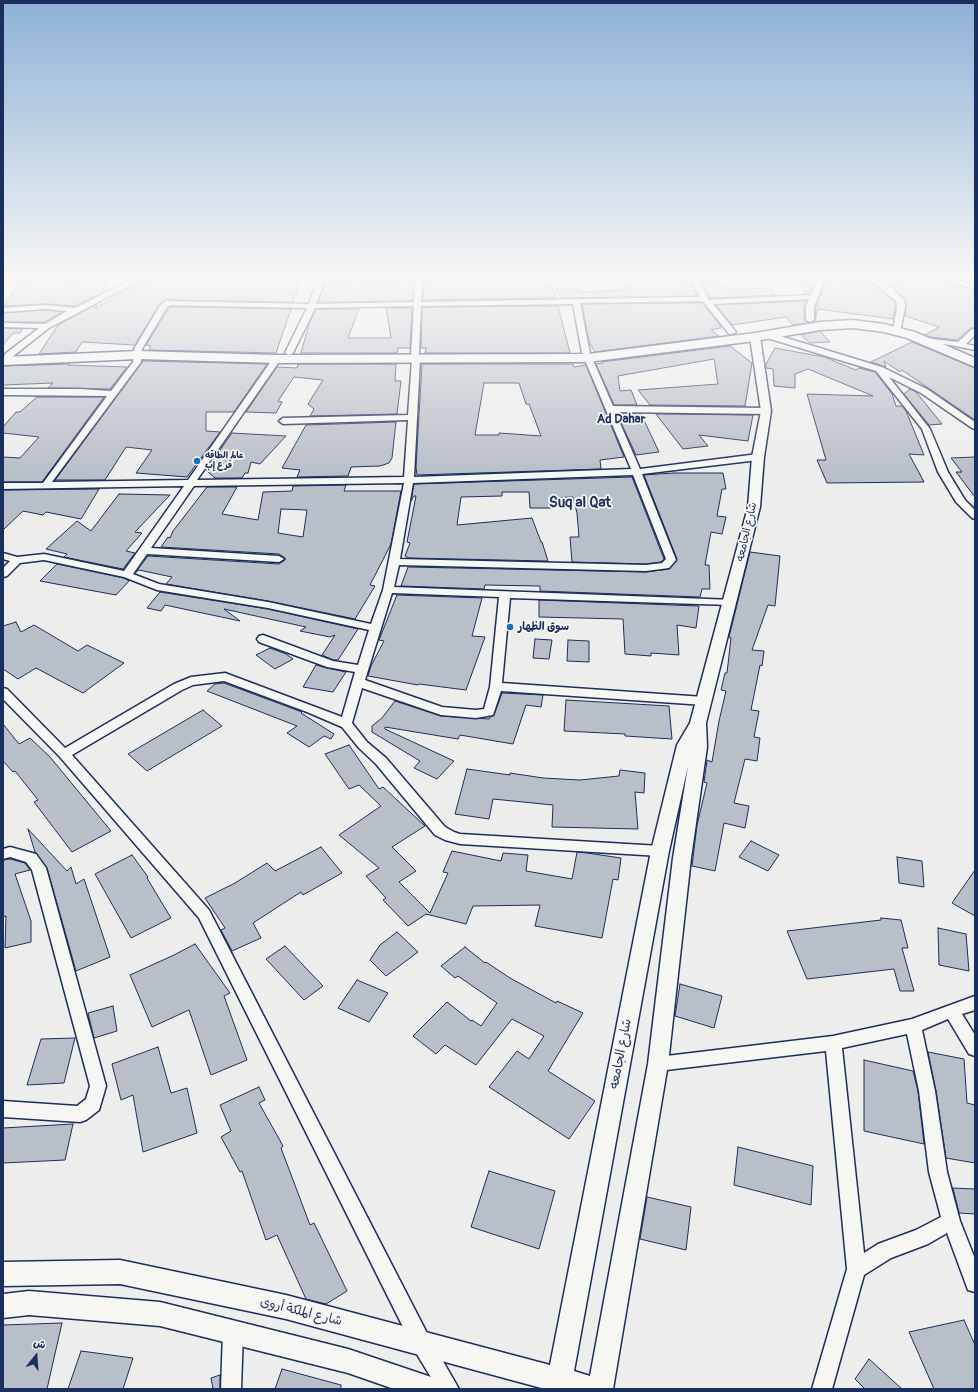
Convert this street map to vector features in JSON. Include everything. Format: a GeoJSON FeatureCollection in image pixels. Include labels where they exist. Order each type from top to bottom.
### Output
{"type":"FeatureCollection","features":[{"type":"Feature","properties":{"kind":"main road"},"geometry":{"type":"LineString","coordinates":[[587,355],[673,342]]}},
{"type":"Feature","properties":{"kind":"main road"},"geometry":{"type":"LineString","coordinates":[[138,352],[277,359],[416,356],[587,355],[706,342]]}},
{"type":"Feature","properties":{"kind":"main road"},"geometry":{"type":"LineString","coordinates":[[928,342],[975,363]]}},
{"type":"Feature","properties":{"kind":"main road"},"geometry":{"type":"LineString","coordinates":[[5,358],[138,352],[416,356]]}},
{"type":"Feature","properties":{"kind":"street"},"geometry":{"type":"LineString","coordinates":[[5,358],[26,342]]}},
{"type":"Feature","properties":{"kind":"street"},"geometry":{"type":"LineString","coordinates":[[45,486],[137,362],[138,352],[144,342]]}},
{"type":"Feature","properties":{"kind":"street"},"geometry":{"type":"LineString","coordinates":[[289,353],[294,342]]}},
{"type":"Feature","properties":{"kind":"street"},"geometry":{"type":"LineString","coordinates":[[346,724],[388,590],[394,562],[409,480],[417,342]]}},
{"type":"Feature","properties":{"kind":"street"},"geometry":{"type":"LineString","coordinates":[[394,562],[646,568],[665,566],[671,560],[637,472],[587,355],[584,342]]}},
{"type":"Feature","properties":{"kind":"street","name":"شارع الجامعه"},"geometry":{"type":"LineString","coordinates":[[559,1385],[660,851],[686,744],[698,723],[754,507],[758,457],[766,411],[761,342]]}},
{"type":"Feature","properties":{"kind":"street"},"geometry":{"type":"LineString","coordinates":[[782,342],[879,369],[924,391],[975,426]]}},
{"type":"Feature","properties":{"kind":"street"},"geometry":{"type":"LineString","coordinates":[[942,342],[960,344],[975,348]]}},
{"type":"Feature","properties":{"kind":"street"},"geometry":{"type":"LineString","coordinates":[[127,575],[190,482],[277,359]]}},
{"type":"Feature","properties":{"kind":"street"},"geometry":{"type":"LineString","coordinates":[[879,369],[926,429],[943,472],[961,502],[975,516]]}},
{"type":"Feature","properties":{"kind":"street"},"geometry":{"type":"LineString","coordinates":[[3,392],[64,391],[114,394]]}},
{"type":"Feature","properties":{"kind":"street"},"geometry":{"type":"LineString","coordinates":[[610,409],[766,411]]}},
{"type":"Feature","properties":{"kind":"street"},"geometry":{"type":"LineString","coordinates":[[284,421],[413,417]]}},
{"type":"Feature","properties":{"kind":"street"},"geometry":{"type":"LineString","coordinates":[[965,419],[975,418]]}},
{"type":"Feature","properties":{"kind":"street"},"geometry":{"type":"LineString","coordinates":[[3,486],[190,482],[409,480],[637,472],[758,457]]}},
{"type":"Feature","properties":{"kind":"street"},"geometry":{"type":"LineString","coordinates":[[143,551],[279,559]]}},
{"type":"Feature","properties":{"kind":"street"},"geometry":{"type":"LineString","coordinates":[[3,556],[17,560],[44,556],[127,575],[157,587],[268,605],[375,628]]}},
{"type":"Feature","properties":{"kind":"street"},"geometry":{"type":"LineString","coordinates":[[3,574],[17,560]]}},
{"type":"Feature","properties":{"kind":"street"},"geometry":{"type":"LineString","coordinates":[[388,590],[730,602]]}},
{"type":"Feature","properties":{"kind":"street"},"geometry":{"type":"LineString","coordinates":[[358,682],[441,711],[476,714],[490,712],[496,687],[505,594]]}},
{"type":"Feature","properties":{"kind":"street"},"geometry":{"type":"LineString","coordinates":[[263,639],[331,664],[362,669]]}},
{"type":"Feature","properties":{"kind":"street"},"geometry":{"type":"LineString","coordinates":[[64,754],[178,687],[191,681],[225,677],[311,709],[346,724],[363,744],[381,761],[440,830],[450,836],[460,839],[660,851]]}},
{"type":"Feature","properties":{"kind":"street"},"geometry":{"type":"LineString","coordinates":[[496,687],[704,701]]}},
{"type":"Feature","properties":{"kind":"street"},"geometry":{"type":"LineString","coordinates":[[3,692],[64,754],[204,914],[422,1344],[449,1389]]}},
{"type":"Feature","properties":{"kind":"street","name":"شارع الجامعه"},"geometry":{"type":"LineString","coordinates":[[600,1389],[658,1064],[682,858],[699,747],[698,723]]}},
{"type":"Feature","properties":{"kind":"street"},"geometry":{"type":"LineString","coordinates":[[3,854],[10,852],[31,858],[39,868],[98,1086],[93,1104],[80,1114],[3,1109]]}},
{"type":"Feature","properties":{"kind":"street"},"geometry":{"type":"LineString","coordinates":[[658,1064],[833,1043],[913,1026],[975,1003]]}},
{"type":"Feature","properties":{"kind":"street"},"geometry":{"type":"LineString","coordinates":[[951,1011],[975,1049]]}},
{"type":"Feature","properties":{"kind":"street"},"geometry":{"type":"LineString","coordinates":[[913,1026],[927,1091],[938,1172],[951,1221],[975,1283]]}},
{"type":"Feature","properties":{"kind":"street"},"geometry":{"type":"LineString","coordinates":[[822,1389],[856,1269],[833,1043]]}},
{"type":"Feature","properties":{"kind":"street"},"geometry":{"type":"LineString","coordinates":[[856,1269],[885,1251],[921,1237],[951,1221]]}},
{"type":"Feature","properties":{"kind":"street","name":"شارع الملكة أروى"},"geometry":{"type":"LineString","coordinates":[[3,1274],[120,1272],[286,1307],[422,1344],[559,1385],[593,1389]]}},
{"type":"Feature","properties":{"kind":"street"},"geometry":{"type":"LineString","coordinates":[[3,1306],[29,1303],[160,1314],[348,1361],[431,1389]]}},
{"type":"Feature","properties":{"kind":"street"},"geometry":{"type":"LineString","coordinates":[[231,1389],[233,1332]]}},
{"type":"Feature","properties":{"kind":"building"},"geometry":{"type":"Polygon","coordinates":[[[47,342],[137,342],[135,345],[82,342],[76,352],[39,354],[47,342]]]}},
{"type":"Feature","properties":{"kind":"building"},"geometry":{"type":"Polygon","coordinates":[[[148,342],[280,342],[276,353],[149,350],[151,346],[146,345],[148,342]]]}},
{"type":"Feature","properties":{"kind":"building"},"geometry":{"type":"Polygon","coordinates":[[[304,342],[410,342],[410,348],[398,348],[397,353],[301,353],[304,342]]]}},
{"type":"Feature","properties":{"kind":"building"},"geometry":{"type":"Polygon","coordinates":[[[421,342],[567,342],[570,353],[425,353],[426,348],[421,348],[421,342]]]}},
{"type":"Feature","properties":{"kind":"building"},"geometry":{"type":"Polygon","coordinates":[[[589,342],[673,342],[595,352],[589,342]]]}},
{"type":"Feature","properties":{"kind":"building"},"geometry":{"type":"Polygon","coordinates":[[[809,342],[830,342],[810,343],[809,342]]]}},
{"type":"Feature","properties":{"kind":"building"},"geometry":{"type":"Polygon","coordinates":[[[912,342],[975,368],[975,420],[902,370],[900,372],[884,361],[886,367],[871,362],[912,342]]]}},
{"type":"Feature","properties":{"kind":"building"},"geometry":{"type":"Polygon","coordinates":[[[730,346],[752,363],[745,406],[650,405],[638,390],[718,384],[714,359],[618,376],[620,391],[631,390],[637,405],[614,405],[596,364],[603,363],[602,362],[730,346]]]}},
{"type":"Feature","properties":{"kind":"building"},"geometry":{"type":"Polygon","coordinates":[[[775,348],[824,357],[856,370],[859,368],[875,372],[892,394],[896,406],[902,406],[906,411],[924,455],[909,454],[924,482],[827,483],[817,460],[826,460],[807,394],[873,396],[808,369],[795,374],[795,388],[774,386],[773,369],[766,368],[766,364],[775,348]]]}},
{"type":"Feature","properties":{"kind":"building"},"geometry":{"type":"Polygon","coordinates":[[[143,361],[267,364],[234,412],[206,412],[206,431],[220,432],[187,477],[136,473],[152,450],[126,447],[105,480],[55,480],[143,361]]]}},
{"type":"Feature","properties":{"kind":"building"},"geometry":{"type":"Polygon","coordinates":[[[69,364],[68,365],[127,367],[110,389],[48,388],[53,383],[3,385],[3,366],[69,364]]]}},
{"type":"Feature","properties":{"kind":"building"},"geometry":{"type":"Polygon","coordinates":[[[298,364],[396,364],[395,381],[401,381],[397,414],[310,416],[314,409],[308,404],[323,380],[294,377],[278,401],[282,402],[276,413],[246,412],[277,367],[297,368],[298,364]]]}},
{"type":"Feature","properties":{"kind":"building"},"geometry":{"type":"Polygon","coordinates":[[[422,364],[573,364],[574,367],[586,365],[624,457],[600,460],[601,469],[417,475],[416,467],[422,364]],[[484,383],[475,435],[499,435],[499,433],[541,436],[529,404],[526,404],[519,383],[484,383]]]}},
{"type":"Feature","properties":{"kind":"building"},"geometry":{"type":"Polygon","coordinates":[[[910,389],[916,392],[942,424],[929,425],[904,394],[910,389]]]}},
{"type":"Feature","properties":{"kind":"building"},"geometry":{"type":"Polygon","coordinates":[[[37,397],[104,397],[42,482],[3,482],[3,457],[20,458],[39,437],[3,433],[3,427],[16,412],[20,412],[37,397]]]}},
{"type":"Feature","properties":{"kind":"building"},"geometry":{"type":"Polygon","coordinates":[[[617,414],[641,414],[659,452],[636,455],[617,414]]]}},
{"type":"Feature","properties":{"kind":"building"},"geometry":{"type":"Polygon","coordinates":[[[656,414],[753,415],[748,441],[699,435],[708,446],[683,449],[656,414]]]}},
{"type":"Feature","properties":{"kind":"building"},"geometry":{"type":"Polygon","coordinates":[[[396,422],[392,458],[389,463],[380,466],[351,467],[348,476],[297,477],[300,470],[282,468],[306,425],[396,422]]]}},
{"type":"Feature","properties":{"kind":"building"},"geometry":{"type":"Polygon","coordinates":[[[232,433],[286,436],[260,464],[251,462],[248,473],[245,473],[242,478],[215,478],[206,470],[232,433]]]}},
{"type":"Feature","properties":{"kind":"building"},"geometry":{"type":"Polygon","coordinates":[[[975,457],[975,497],[956,472],[962,472],[951,458],[975,457]]]}},
{"type":"Feature","properties":{"kind":"building"},"geometry":{"type":"Polygon","coordinates":[[[674,473],[723,473],[726,489],[722,489],[717,516],[726,517],[722,534],[711,532],[705,565],[709,565],[710,589],[702,589],[700,597],[540,591],[540,586],[485,585],[484,589],[401,586],[408,567],[646,572],[669,569],[677,559],[644,475],[674,473]]]}},
{"type":"Feature","properties":{"kind":"building"},"geometry":{"type":"Polygon","coordinates":[[[632,477],[664,559],[661,562],[646,564],[572,562],[570,537],[579,537],[577,513],[573,497],[552,498],[552,508],[530,508],[529,492],[502,492],[502,496],[461,497],[457,525],[532,518],[548,561],[409,558],[405,556],[410,543],[407,542],[416,496],[414,496],[411,501],[414,484],[632,477]]]}},
{"type":"Feature","properties":{"kind":"building"},"geometry":{"type":"Polygon","coordinates":[[[346,485],[344,491],[401,491],[391,544],[370,585],[375,586],[355,619],[268,601],[166,584],[172,577],[139,570],[135,573],[148,556],[279,564],[285,560],[285,558],[279,554],[161,547],[168,537],[170,538],[173,531],[207,487],[237,487],[222,514],[258,520],[263,492],[292,491],[293,486],[346,485]],[[281,509],[278,533],[303,537],[307,510],[281,509]]]}},
{"type":"Feature","properties":{"kind":"building"},"geometry":{"type":"Polygon","coordinates":[[[99,489],[81,519],[46,512],[43,515],[23,511],[3,530],[3,490],[99,489]]]}},
{"type":"Feature","properties":{"kind":"building"},"geometry":{"type":"Polygon","coordinates":[[[119,494],[170,495],[135,532],[142,533],[126,551],[135,553],[123,569],[64,557],[67,554],[46,549],[77,521],[91,531],[119,494]]]}},
{"type":"Feature","properties":{"kind":"building"},"geometry":{"type":"Polygon","coordinates":[[[750,552],[780,556],[775,606],[768,605],[752,650],[764,651],[762,666],[760,665],[751,710],[759,711],[754,737],[760,738],[757,761],[745,759],[734,803],[749,806],[745,828],[724,823],[715,871],[692,866],[697,825],[707,783],[704,782],[707,760],[712,762],[726,691],[721,690],[725,673],[727,673],[731,638],[729,637],[750,552]]]}},
{"type":"Feature","properties":{"kind":"building"},"geometry":{"type":"Polygon","coordinates":[[[57,564],[124,578],[129,581],[116,595],[40,581],[57,564]]]}},
{"type":"Feature","properties":{"kind":"building"},"geometry":{"type":"Polygon","coordinates":[[[160,592],[268,609],[358,629],[338,660],[333,660],[322,655],[335,635],[330,637],[300,631],[306,627],[224,609],[240,621],[165,605],[161,611],[147,608],[160,592]]]}},
{"type":"Feature","properties":{"kind":"building"},"geometry":{"type":"Polygon","coordinates":[[[397,595],[482,598],[472,636],[485,637],[466,690],[418,685],[368,676],[371,666],[384,641],[379,640],[397,595]]]}},
{"type":"Feature","properties":{"kind":"building"},"geometry":{"type":"Polygon","coordinates":[[[539,600],[699,606],[696,628],[677,625],[679,655],[651,653],[651,656],[625,654],[623,619],[539,617],[539,600]]]}},
{"type":"Feature","properties":{"kind":"building"},"geometry":{"type":"Polygon","coordinates":[[[16,622],[21,632],[34,625],[78,651],[87,645],[124,663],[83,693],[36,668],[18,679],[3,669],[3,626],[16,622]]]}},
{"type":"Feature","properties":{"kind":"building"},"geometry":{"type":"Polygon","coordinates":[[[535,639],[552,640],[549,659],[533,658],[535,639]]]}},
{"type":"Feature","properties":{"kind":"building"},"geometry":{"type":"Polygon","coordinates":[[[568,640],[589,641],[589,662],[567,661],[568,640]]]}},
{"type":"Feature","properties":{"kind":"building"},"geometry":{"type":"Polygon","coordinates":[[[270,648],[286,654],[293,659],[275,669],[256,655],[270,648]]]}},
{"type":"Feature","properties":{"kind":"building"},"geometry":{"type":"Polygon","coordinates":[[[316,665],[346,672],[333,692],[303,687],[316,665]]]}},
{"type":"Feature","properties":{"kind":"building"},"geometry":{"type":"Polygon","coordinates":[[[224,683],[302,712],[301,713],[334,734],[331,739],[324,736],[309,747],[287,733],[297,726],[207,691],[215,684],[224,683]]]}},
{"type":"Feature","properties":{"kind":"building"},"geometry":{"type":"Polygon","coordinates":[[[502,693],[543,695],[541,707],[526,705],[513,744],[460,735],[458,739],[385,727],[385,729],[454,761],[437,779],[414,768],[420,761],[372,732],[372,726],[382,718],[395,701],[441,716],[489,719],[494,715],[502,693]]]}},
{"type":"Feature","properties":{"kind":"building"},"geometry":{"type":"Polygon","coordinates":[[[566,700],[669,706],[672,739],[625,736],[625,734],[564,731],[566,700]]]}},
{"type":"Feature","properties":{"kind":"building"},"geometry":{"type":"Polygon","coordinates":[[[203,710],[222,726],[147,771],[128,754],[203,710]]]}},
{"type":"Feature","properties":{"kind":"building"},"geometry":{"type":"Polygon","coordinates":[[[3,724],[19,744],[30,738],[50,757],[111,831],[72,852],[34,802],[38,800],[15,771],[13,772],[3,761],[3,724]]]}},
{"type":"Feature","properties":{"kind":"building"},"geometry":{"type":"Polygon","coordinates":[[[349,745],[379,789],[383,787],[425,826],[392,847],[416,871],[399,882],[430,913],[448,873],[443,872],[452,851],[501,861],[503,853],[528,855],[526,871],[572,879],[577,852],[621,858],[618,880],[613,879],[602,938],[535,926],[540,905],[473,906],[466,924],[426,914],[408,926],[383,900],[386,898],[366,876],[379,868],[339,835],[381,806],[359,785],[349,789],[325,754],[349,745]]]}},
{"type":"Feature","properties":{"kind":"building"},"geometry":{"type":"Polygon","coordinates":[[[467,769],[510,775],[510,773],[543,778],[580,780],[619,776],[620,770],[645,773],[644,793],[635,792],[638,829],[552,827],[553,805],[493,799],[489,819],[455,814],[467,769]]]}},
{"type":"Feature","properties":{"kind":"building"},"geometry":{"type":"Polygon","coordinates":[[[28,829],[67,871],[71,867],[76,884],[84,879],[110,957],[76,971],[47,868],[35,852],[28,829]]]}},
{"type":"Feature","properties":{"kind":"building"},"geometry":{"type":"Polygon","coordinates":[[[751,841],[779,855],[768,871],[739,857],[751,841]]]}},
{"type":"Feature","properties":{"kind":"building"},"geometry":{"type":"Polygon","coordinates":[[[321,847],[342,873],[303,895],[301,892],[253,923],[261,938],[232,951],[221,930],[225,928],[205,898],[235,883],[267,863],[275,871],[321,847]]]}},
{"type":"Feature","properties":{"kind":"building"},"geometry":{"type":"Polygon","coordinates":[[[132,855],[148,877],[147,878],[171,918],[131,938],[95,874],[132,855]]]}},
{"type":"Feature","properties":{"kind":"building"},"geometry":{"type":"Polygon","coordinates":[[[897,857],[922,861],[924,887],[899,883],[897,857]]]}},
{"type":"Feature","properties":{"kind":"building"},"geometry":{"type":"Polygon","coordinates":[[[10,859],[25,863],[30,870],[15,874],[31,921],[31,942],[5,948],[6,916],[3,917],[3,860],[10,859]]]}},
{"type":"Feature","properties":{"kind":"building"},"geometry":{"type":"Polygon","coordinates":[[[975,870],[975,916],[952,903],[975,870]]]}},
{"type":"Feature","properties":{"kind":"building"},"geometry":{"type":"Polygon","coordinates":[[[881,918],[901,920],[908,948],[902,948],[914,991],[900,991],[894,969],[807,979],[787,931],[881,920],[881,918]]]}},
{"type":"Feature","properties":{"kind":"building"},"geometry":{"type":"Polygon","coordinates":[[[938,928],[966,934],[969,971],[939,965],[938,928]]]}},
{"type":"Feature","properties":{"kind":"building"},"geometry":{"type":"Polygon","coordinates":[[[397,932],[418,952],[386,976],[370,960],[380,945],[397,932]]]}},
{"type":"Feature","properties":{"kind":"building"},"geometry":{"type":"Polygon","coordinates":[[[195,944],[230,993],[224,996],[247,1060],[211,1075],[189,1010],[152,1027],[130,975],[195,944]]]}},
{"type":"Feature","properties":{"kind":"building"},"geometry":{"type":"Polygon","coordinates":[[[285,946],[323,986],[304,1000],[266,959],[285,946]]]}},
{"type":"Feature","properties":{"kind":"building"},"geometry":{"type":"Polygon","coordinates":[[[465,947],[485,963],[486,962],[510,978],[556,1003],[557,1001],[583,1013],[548,1071],[595,1101],[569,1139],[489,1087],[517,1051],[529,1059],[544,1036],[512,1019],[476,1065],[445,1045],[436,1054],[413,1036],[447,1002],[471,1021],[472,1020],[481,1026],[497,1003],[458,976],[455,978],[441,966],[465,947]]]}},
{"type":"Feature","properties":{"kind":"building"},"geometry":{"type":"Polygon","coordinates":[[[357,980],[388,993],[369,1022],[338,1008],[357,980]]]}},
{"type":"Feature","properties":{"kind":"building"},"geometry":{"type":"Polygon","coordinates":[[[680,984],[722,996],[714,1028],[675,1016],[680,984]]]}},
{"type":"Feature","properties":{"kind":"building"},"geometry":{"type":"Polygon","coordinates":[[[113,1006],[117,1031],[94,1038],[88,1013],[113,1006]]]}},
{"type":"Feature","properties":{"kind":"building"},"geometry":{"type":"Polygon","coordinates":[[[75,1038],[64,1083],[27,1085],[41,1039],[75,1038]]]}},
{"type":"Feature","properties":{"kind":"building"},"geometry":{"type":"Polygon","coordinates":[[[158,1047],[171,1093],[187,1088],[197,1133],[143,1152],[133,1095],[121,1100],[112,1064],[158,1047]]]}},
{"type":"Feature","properties":{"kind":"building"},"geometry":{"type":"Polygon","coordinates":[[[928,1052],[964,1059],[967,1103],[975,1105],[975,1163],[946,1158],[936,1091],[928,1052]]]}},
{"type":"Feature","properties":{"kind":"building"},"geometry":{"type":"Polygon","coordinates":[[[864,1060],[913,1071],[918,1091],[924,1144],[864,1131],[864,1060]]]}},
{"type":"Feature","properties":{"kind":"building"},"geometry":{"type":"Polygon","coordinates":[[[259,1087],[265,1100],[259,1103],[283,1146],[281,1148],[310,1225],[314,1223],[347,1291],[326,1304],[306,1299],[277,1235],[266,1240],[242,1171],[240,1172],[221,1137],[231,1131],[220,1105],[259,1087]]]}},
{"type":"Feature","properties":{"kind":"building"},"geometry":{"type":"Polygon","coordinates":[[[73,1124],[65,1160],[3,1163],[3,1128],[73,1124]]]}},
{"type":"Feature","properties":{"kind":"building"},"geometry":{"type":"Polygon","coordinates":[[[738,1147],[813,1166],[811,1205],[734,1185],[738,1147]]]}},
{"type":"Feature","properties":{"kind":"building"},"geometry":{"type":"Polygon","coordinates":[[[489,1171],[555,1191],[539,1249],[471,1227],[489,1171]]]}},
{"type":"Feature","properties":{"kind":"building"},"geometry":{"type":"Polygon","coordinates":[[[953,1188],[975,1189],[975,1214],[959,1213],[953,1188]]]}},
{"type":"Feature","properties":{"kind":"building"},"geometry":{"type":"Polygon","coordinates":[[[647,1197],[691,1207],[686,1250],[640,1239],[647,1197]]]}},
{"type":"Feature","properties":{"kind":"building"},"geometry":{"type":"Polygon","coordinates":[[[964,1320],[975,1345],[975,1389],[934,1389],[909,1332],[964,1320]]]}},
{"type":"Feature","properties":{"kind":"building"},"geometry":{"type":"Polygon","coordinates":[[[62,1323],[47,1389],[3,1389],[3,1325],[62,1323]]]}},
{"type":"Feature","properties":{"kind":"building"},"geometry":{"type":"Polygon","coordinates":[[[81,1351],[133,1358],[123,1389],[68,1389],[81,1351]]]}},
{"type":"Feature","properties":{"kind":"building"},"geometry":{"type":"Polygon","coordinates":[[[869,1359],[902,1389],[865,1389],[855,1379],[869,1359]]]}},
{"type":"Feature","properties":{"kind":"building"},"geometry":{"type":"Polygon","coordinates":[[[282,1369],[341,1385],[341,1389],[275,1389],[282,1369]]]}},
{"type":"Feature","properties":{"kind":"building"},"geometry":{"type":"Polygon","coordinates":[[[220,1375],[220,1389],[213,1389],[211,1378],[220,1375]]]}},
{"type":"Feature","properties":{"kind":"place","name":"عالم الطاقه فرع إب"},"geometry":{"type":"Point","coordinates":[197,461]}},
{"type":"Feature","properties":{"kind":"place","name":"سوق الظهار"},"geometry":{"type":"Point","coordinates":[510,627]}},
{"type":"Feature","properties":{"kind":"district","name":"Ad Dahar"},"geometry":{"type":"Point","coordinates":[621,420]}},
{"type":"Feature","properties":{"kind":"district","name":"Suq al Qat"},"geometry":{"type":"Point","coordinates":[580,503]}}]}
